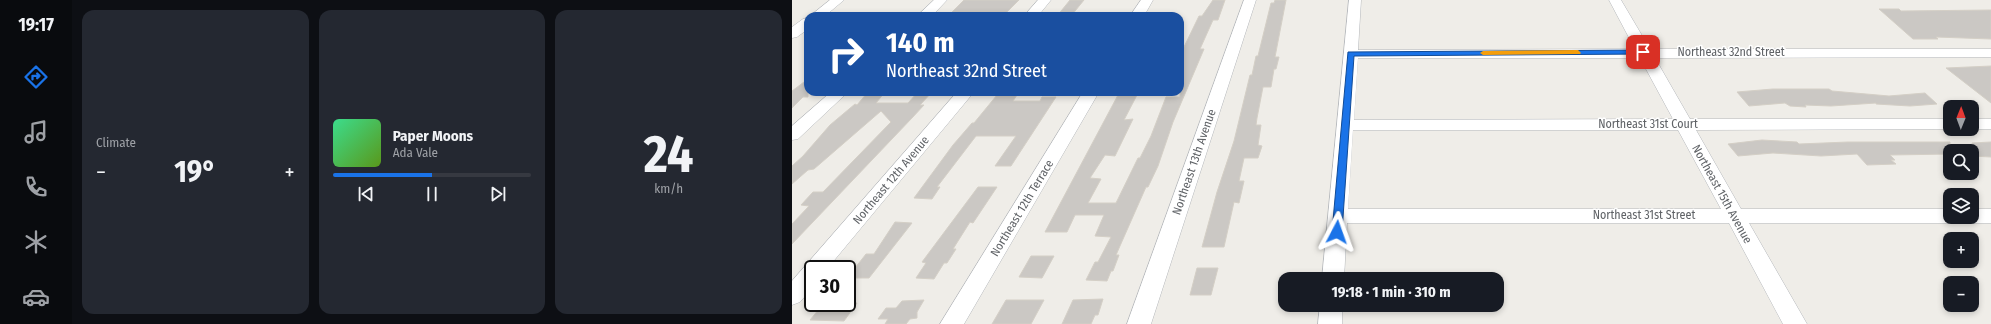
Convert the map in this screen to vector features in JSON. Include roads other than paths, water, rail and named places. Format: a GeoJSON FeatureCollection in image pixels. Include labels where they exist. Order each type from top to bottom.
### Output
{"type":"FeatureCollection","features":[{"type":"Feature","properties":{"kind":"street"},"geometry":{"type":"LineString","coordinates":[[822,12],[838,0]]}},
{"type":"Feature","properties":{"kind":"street"},"geometry":{"type":"LineString","coordinates":[[928,12],[941,0]]}},
{"type":"Feature","properties":{"kind":"street"},"geometry":{"type":"LineString","coordinates":[[1034,12],[1045,0]]}},
{"type":"Feature","properties":{"kind":"street"},"geometry":{"type":"LineString","coordinates":[[1140,12],[1147,0]]}},
{"type":"Feature","properties":{"kind":"street","name":"Northeast 13th Avenue"},"geometry":{"type":"LineString","coordinates":[[1139,324],[1250,0]]}},
{"type":"Feature","properties":{"kind":"street"},"geometry":{"type":"LineString","coordinates":[[1334,272],[1355,0]]}},
{"type":"Feature","properties":{"kind":"street","name":"Northeast 15th Avenue"},"geometry":{"type":"LineString","coordinates":[[1614,0],[1794,324]]}},
{"type":"Feature","properties":{"kind":"street"},"geometry":{"type":"LineString","coordinates":[[792,34],[804,25]]}},
{"type":"Feature","properties":{"kind":"street","name":"Northeast 32nd Street"},"geometry":{"type":"LineString","coordinates":[[1350,54],[1643,52],[1991,53]]}},
{"type":"Feature","properties":{"kind":"street"},"geometry":{"type":"LineString","coordinates":[[792,135],[836,96]]}},
{"type":"Feature","properties":{"kind":"street","name":"Northeast 12th Avenue"},"geometry":{"type":"LineString","coordinates":[[823,260],[963,96]]}},
{"type":"Feature","properties":{"kind":"street","name":"Northeast 12th Terrace"},"geometry":{"type":"LineString","coordinates":[[952,324],[1090,96]]}},
{"type":"Feature","properties":{"kind":"street","name":"Northeast 31st Court"},"geometry":{"type":"LineString","coordinates":[[1345,125],[1943,124]]}},
{"type":"Feature","properties":{"kind":"street"},"geometry":{"type":"LineString","coordinates":[[1979,124],[1991,124]]}},
{"type":"Feature","properties":{"kind":"street","name":"Northeast 31st Street"},"geometry":{"type":"LineString","coordinates":[[1338,216],[1943,216]]}},
{"type":"Feature","properties":{"kind":"street"},"geometry":{"type":"LineString","coordinates":[[1979,216],[1991,216]]}},
{"type":"Feature","properties":{"kind":"street"},"geometry":{"type":"LineString","coordinates":[[792,296],[804,282]]}},
{"type":"Feature","properties":{"kind":"street"},"geometry":{"type":"LineString","coordinates":[[1330,324],[1331,312]]}}]}
